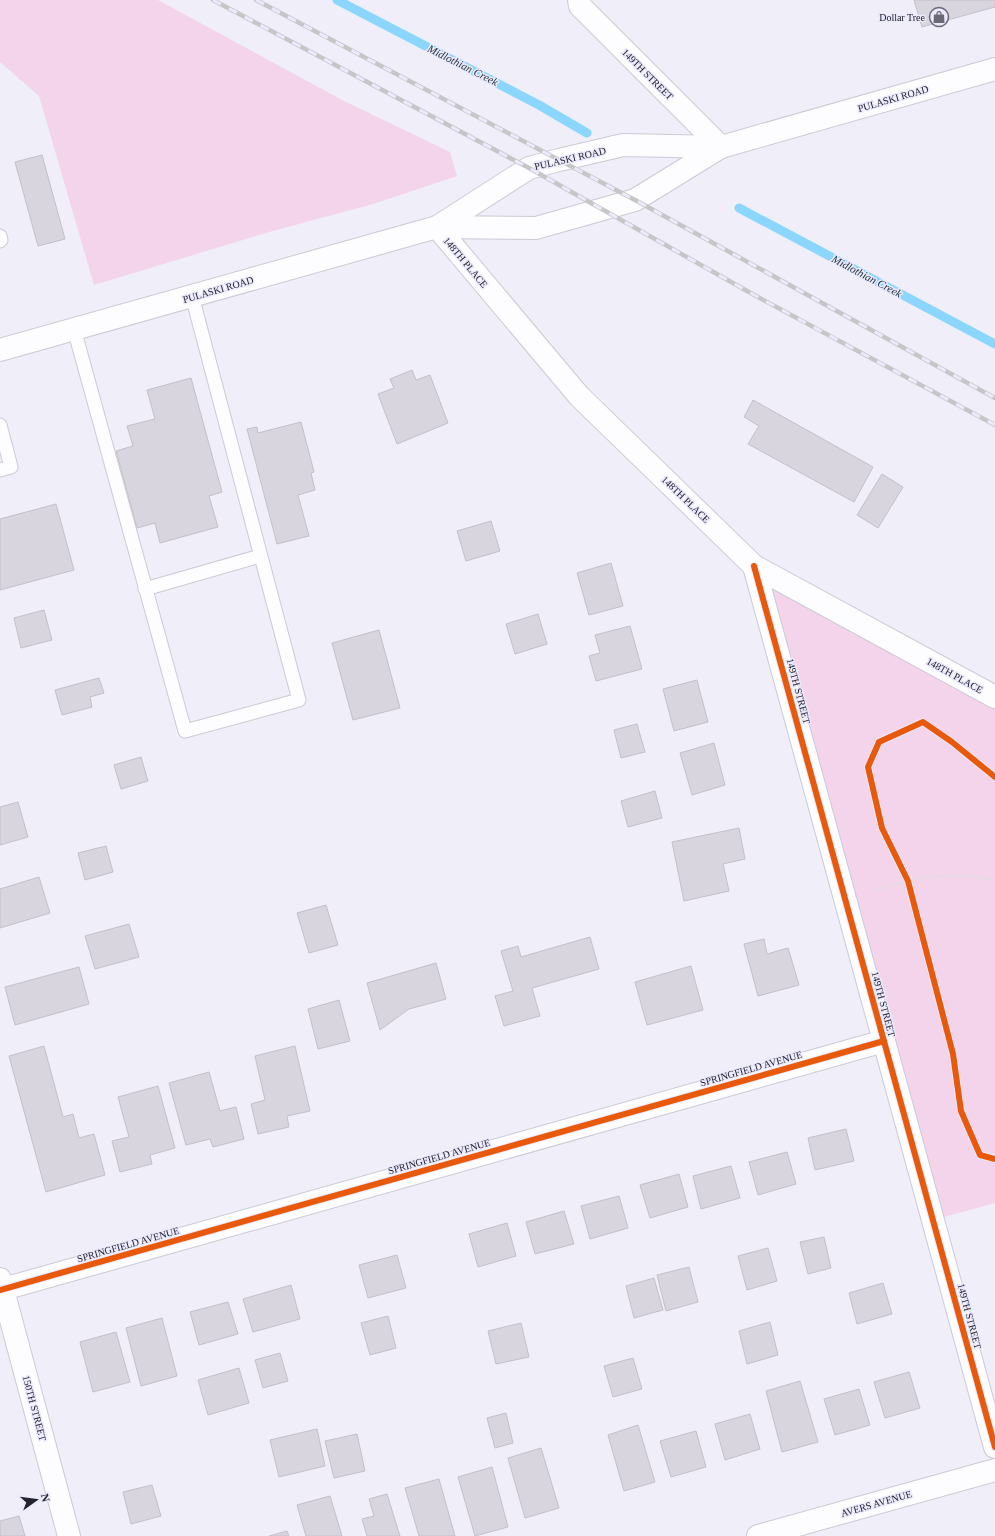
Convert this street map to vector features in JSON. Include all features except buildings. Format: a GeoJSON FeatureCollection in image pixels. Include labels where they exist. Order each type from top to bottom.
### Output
{"type":"FeatureCollection","features":[{"type":"Feature","properties":{"kind":"street","name":"149TH STREET"},"geometry":{"type":"LineString","coordinates":[[579,0],[580,6],[721,147]]}},
{"type":"Feature","properties":{"kind":"street","name":"PULASKI ROAD"},"geometry":{"type":"LineString","coordinates":[[0,350],[436,227],[536,228],[566,220],[635,200],[721,147],[995,69]]}},
{"type":"Feature","properties":{"kind":"street","name":"PULASKI ROAD"},"geometry":{"type":"LineString","coordinates":[[436,227],[529,168],[623,145],[721,147]]}},
{"type":"Feature","properties":{"kind":"street","name":"148TH PLACE"},"geometry":{"type":"LineString","coordinates":[[436,227],[579,396],[754,566],[995,697]]}},
{"type":"Feature","properties":{"kind":"street","name":"149TH STREET"},"geometry":{"type":"LineString","coordinates":[[754,566],[995,1447]]}},
{"type":"Feature","properties":{"kind":"street","name":"SPRINGFIELD AVENUE"},"geometry":{"type":"LineString","coordinates":[[1,1286],[884,1041]]}},
{"type":"Feature","properties":{"kind":"street","name":"150TH STREET"},"geometry":{"type":"LineString","coordinates":[[1,1286],[69,1536]]}},
{"type":"Feature","properties":{"kind":"street","name":"AVERS AVENUE"},"geometry":{"type":"LineString","coordinates":[[758,1536],[995,1470]]}},
{"type":"Feature","properties":{"kind":"lane"},"geometry":{"type":"LineString","coordinates":[[0,236],[0,241]]}},
{"type":"Feature","properties":{"kind":"lane"},"geometry":{"type":"LineString","coordinates":[[74,329],[185,731],[299,700],[192,296]]}},
{"type":"Feature","properties":{"kind":"lane"},"geometry":{"type":"LineString","coordinates":[[0,425],[11,467],[0,470]]}},
{"type":"Feature","properties":{"kind":"lane"},"geometry":{"type":"LineString","coordinates":[[145,589],[260,556]]}},
{"type":"Feature","properties":{"kind":"path"},"geometry":{"type":"LineString","coordinates":[[904,875],[908,881],[910,889]]}},
{"type":"Feature","properties":{"kind":"path"},"geometry":{"type":"LineString","coordinates":[[877,890],[908,881],[939,876],[978,877],[995,880]]}},
{"type":"Feature","properties":{"kind":"shaded area"},"geometry":{"type":"Polygon","coordinates":[[[0,0],[158,0],[344,101],[450,152],[457,176],[373,204],[269,232],[94,285],[39,96],[0,62],[0,0]]]}},
{"type":"Feature","properties":{"kind":"shaded area"},"geometry":{"type":"Polygon","coordinates":[[[754,566],[995,697],[995,1203],[933,1220],[754,566]]]}},
{"type":"Feature","properties":{"kind":"waterway","name":"Midlothian Creek"},"geometry":{"type":"LineString","coordinates":[[337,0],[539,105],[587,133]]}},
{"type":"Feature","properties":{"kind":"waterway","name":"Midlothian Creek"},"geometry":{"type":"LineString","coordinates":[[739,208],[995,344]]}},
{"type":"Feature","properties":{"kind":"railway"},"geometry":{"type":"LineString","coordinates":[[213,0],[529,168],[756,296],[995,425]]}},
{"type":"Feature","properties":{"kind":"railway"},"geometry":{"type":"LineString","coordinates":[[256,0],[635,200],[995,398]]}},
{"type":"Feature","properties":{"kind":"cycle path"},"geometry":{"type":"LineString","coordinates":[[754,566],[995,1447]]}},
{"type":"Feature","properties":{"kind":"cycle path"},"geometry":{"type":"LineString","coordinates":[[995,777],[952,742],[923,722],[879,742],[868,767],[882,828],[908,881],[953,1054],[961,1111],[980,1155],[995,1159]]}},
{"type":"Feature","properties":{"kind":"cycle path"},"geometry":{"type":"LineString","coordinates":[[0,1290],[884,1041]]}},
{"type":"Feature","properties":{"kind":"place","name":"Dollar Tree"},"geometry":{"type":"Point","coordinates":[939,17]}}]}
